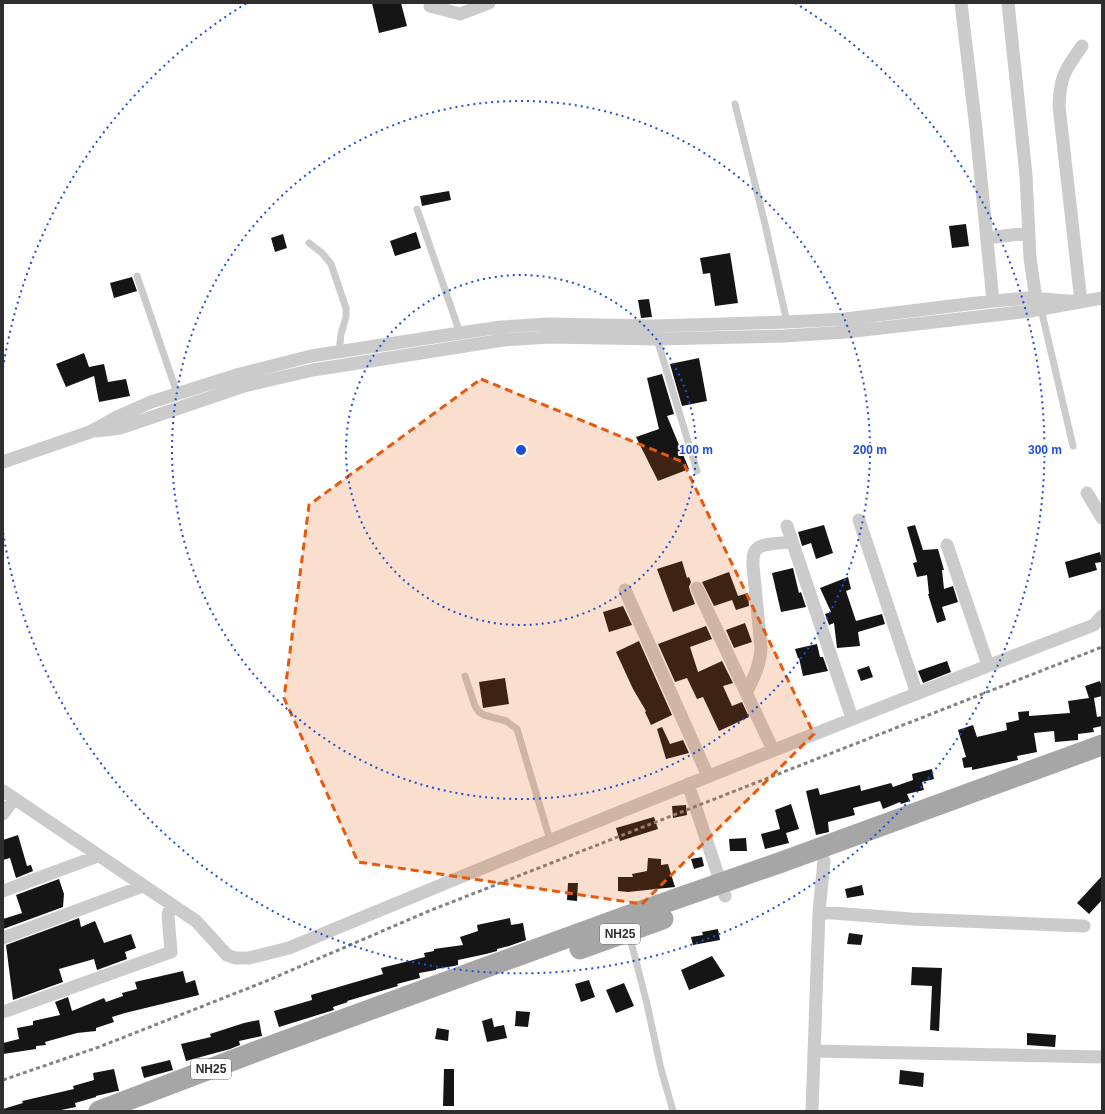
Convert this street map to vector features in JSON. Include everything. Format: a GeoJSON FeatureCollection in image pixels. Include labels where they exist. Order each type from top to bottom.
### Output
{"type":"FeatureCollection","features":[{"type":"Feature","properties":{"kind":"main road","name":"NH25"},"geometry":{"type":"LineString","coordinates":[[99,1111],[128,1108],[352,1031],[628,931],[722,890],[1102,745]]}},
{"type":"Feature","properties":{"kind":"main road","name":"NH25"},"geometry":{"type":"LineString","coordinates":[[128,1108],[617,920],[824,860],[1102,759]]}},
{"type":"Feature","properties":{"kind":"street"},"geometry":{"type":"LineString","coordinates":[[430,6],[460,14],[489,3]]}},
{"type":"Feature","properties":{"kind":"street"},"geometry":{"type":"LineString","coordinates":[[961,3],[976,129],[993,301]]}},
{"type":"Feature","properties":{"kind":"street"},"geometry":{"type":"LineString","coordinates":[[1008,3],[1026,175],[1028,233],[1039,304]]}},
{"type":"Feature","properties":{"kind":"street"},"geometry":{"type":"LineString","coordinates":[[1080,302],[1059,106],[1060,87],[1066,69],[1082,46]]}},
{"type":"Feature","properties":{"kind":"street"},"geometry":{"type":"LineString","coordinates":[[987,238],[1028,233]]}},
{"type":"Feature","properties":{"kind":"street"},"geometry":{"type":"LineString","coordinates":[[90,432],[120,428],[244,386],[313,370],[502,340],[549,337],[657,339],[784,336],[846,332],[1039,304],[1080,302],[1102,298]]}},
{"type":"Feature","properties":{"kind":"street"},"geometry":{"type":"LineString","coordinates":[[3,462],[90,432],[117,417],[151,402],[240,374],[311,356],[460,333],[501,327],[549,324],[654,326],[787,322],[845,319],[993,301],[1039,304]]}},
{"type":"Feature","properties":{"kind":"street"},"geometry":{"type":"LineString","coordinates":[[1087,493],[1102,518]]}},
{"type":"Feature","properties":{"kind":"street"},"geometry":{"type":"LineString","coordinates":[[859,520],[917,694]]}},
{"type":"Feature","properties":{"kind":"street"},"geometry":{"type":"LineString","coordinates":[[787,526],[852,718]]}},
{"type":"Feature","properties":{"kind":"street"},"geometry":{"type":"LineString","coordinates":[[746,693],[758,670],[761,648],[753,566],[754,553],[757,548],[763,546],[792,542]]}},
{"type":"Feature","properties":{"kind":"street"},"geometry":{"type":"LineString","coordinates":[[947,545],[988,665]]}},
{"type":"Feature","properties":{"kind":"street"},"geometry":{"type":"LineString","coordinates":[[697,588],[773,750]]}},
{"type":"Feature","properties":{"kind":"street"},"geometry":{"type":"LineString","coordinates":[[625,590],[708,776]]}},
{"type":"Feature","properties":{"kind":"street"},"geometry":{"type":"LineString","coordinates":[[3,791],[196,921],[227,955],[235,958],[250,958],[289,948],[688,784],[852,718],[1094,624],[1102,616]]}},
{"type":"Feature","properties":{"kind":"street"},"geometry":{"type":"LineString","coordinates":[[688,784],[722,890]]}},
{"type":"Feature","properties":{"kind":"street"},"geometry":{"type":"LineString","coordinates":[[3,814],[14,799]]}},
{"type":"Feature","properties":{"kind":"street"},"geometry":{"type":"LineString","coordinates":[[3,891],[98,856]]}},
{"type":"Feature","properties":{"kind":"street"},"geometry":{"type":"LineString","coordinates":[[812,1111],[819,912],[824,860]]}},
{"type":"Feature","properties":{"kind":"street"},"geometry":{"type":"LineString","coordinates":[[3,938],[143,886]]}},
{"type":"Feature","properties":{"kind":"street"},"geometry":{"type":"LineString","coordinates":[[3,1012],[171,952],[168,915],[171,905]]}},
{"type":"Feature","properties":{"kind":"street"},"geometry":{"type":"LineString","coordinates":[[819,912],[912,920],[1084,926]]}},
{"type":"Feature","properties":{"kind":"street"},"geometry":{"type":"LineString","coordinates":[[814,1051],[1102,1057]]}},
{"type":"Feature","properties":{"kind":"lane"},"geometry":{"type":"LineString","coordinates":[[735,104],[764,220],[787,322]]}},
{"type":"Feature","properties":{"kind":"lane"},"geometry":{"type":"LineString","coordinates":[[417,209],[460,333]]}},
{"type":"Feature","properties":{"kind":"lane"},"geometry":{"type":"LineString","coordinates":[[309,243],[322,253],[331,264],[346,308],[346,318],[341,334],[339,352]]}},
{"type":"Feature","properties":{"kind":"lane"},"geometry":{"type":"LineString","coordinates":[[137,276],[177,393]]}},
{"type":"Feature","properties":{"kind":"lane"},"geometry":{"type":"LineString","coordinates":[[1039,304],[1073,446]]}},
{"type":"Feature","properties":{"kind":"lane"},"geometry":{"type":"LineString","coordinates":[[657,339],[697,472]]}},
{"type":"Feature","properties":{"kind":"lane"},"geometry":{"type":"LineString","coordinates":[[465,676],[475,706],[479,712],[484,715],[506,721],[517,729],[550,840]]}},
{"type":"Feature","properties":{"kind":"lane"},"geometry":{"type":"LineString","coordinates":[[628,931],[647,1004],[661,1069],[673,1111]]}},
{"type":"Feature","properties":{"kind":"highlighted area"},"geometry":{"type":"Polygon","coordinates":[[[481,379],[683,462],[814,734],[642,904],[358,862],[284,698],[309,505],[481,379]]]}},
{"type":"Feature","properties":{"kind":"building"},"geometry":{"type":"Polygon","coordinates":[[[372,3],[401,3],[407,26],[379,33],[372,3]]]}},
{"type":"Feature","properties":{"kind":"building"},"geometry":{"type":"Polygon","coordinates":[[[449,191],[451,200],[422,206],[420,196],[449,191]]]}},
{"type":"Feature","properties":{"kind":"building"},"geometry":{"type":"Polygon","coordinates":[[[966,224],[969,246],[952,248],[949,226],[966,224]]]}},
{"type":"Feature","properties":{"kind":"building"},"geometry":{"type":"Polygon","coordinates":[[[416,232],[421,248],[395,256],[390,241],[416,232]]]}},
{"type":"Feature","properties":{"kind":"building"},"geometry":{"type":"Polygon","coordinates":[[[283,234],[287,248],[275,252],[271,238],[283,234]]]}},
{"type":"Feature","properties":{"kind":"building"},"geometry":{"type":"Polygon","coordinates":[[[730,253],[738,303],[715,306],[710,273],[703,274],[700,258],[730,253]]]}},
{"type":"Feature","properties":{"kind":"building"},"geometry":{"type":"Polygon","coordinates":[[[132,277],[137,291],[114,298],[110,283],[132,277]]]}},
{"type":"Feature","properties":{"kind":"building"},"geometry":{"type":"Polygon","coordinates":[[[649,299],[652,317],[641,318],[638,300],[649,299]]]}},
{"type":"Feature","properties":{"kind":"building"},"geometry":{"type":"Polygon","coordinates":[[[84,353],[89,367],[104,364],[108,382],[126,379],[130,396],[99,402],[94,376],[66,387],[56,364],[84,353]]]}},
{"type":"Feature","properties":{"kind":"building"},"geometry":{"type":"Polygon","coordinates":[[[699,358],[707,401],[682,406],[670,364],[699,358]]]}},
{"type":"Feature","properties":{"kind":"building"},"geometry":{"type":"Polygon","coordinates":[[[662,374],[674,414],[667,416],[689,469],[658,481],[636,437],[659,429],[647,378],[662,374]]]}},
{"type":"Feature","properties":{"kind":"building"},"geometry":{"type":"Polygon","coordinates":[[[824,525],[833,553],[816,559],[811,543],[802,546],[798,532],[824,525]]]}},
{"type":"Feature","properties":{"kind":"building"},"geometry":{"type":"Polygon","coordinates":[[[915,525],[923,550],[938,549],[944,570],[942,570],[944,589],[953,586],[958,602],[942,607],[946,620],[937,623],[928,594],[927,575],[917,577],[913,563],[917,562],[907,527],[915,525]]]}},
{"type":"Feature","properties":{"kind":"building"},"geometry":{"type":"Polygon","coordinates":[[[1100,552],[1102,562],[1095,563],[1097,570],[1069,578],[1065,562],[1100,552]]]}},
{"type":"Feature","properties":{"kind":"building"},"geometry":{"type":"Polygon","coordinates":[[[682,561],[687,578],[689,577],[691,582],[689,587],[695,604],[673,612],[657,569],[682,561]]]}},
{"type":"Feature","properties":{"kind":"building"},"geometry":{"type":"Polygon","coordinates":[[[793,568],[799,593],[801,592],[806,607],[781,612],[772,573],[793,568]]]}},
{"type":"Feature","properties":{"kind":"building"},"geometry":{"type":"Polygon","coordinates":[[[729,572],[738,596],[748,593],[749,606],[736,610],[732,600],[714,606],[702,582],[729,572]]]}},
{"type":"Feature","properties":{"kind":"building"},"geometry":{"type":"Polygon","coordinates":[[[848,577],[851,589],[846,591],[856,621],[882,614],[885,624],[858,632],[860,646],[837,648],[834,623],[829,625],[825,614],[831,612],[820,588],[848,577]]]}},
{"type":"Feature","properties":{"kind":"building"},"geometry":{"type":"Polygon","coordinates":[[[623,606],[632,625],[609,632],[603,612],[623,606]]]}},
{"type":"Feature","properties":{"kind":"building"},"geometry":{"type":"Polygon","coordinates":[[[745,623],[752,642],[734,648],[726,630],[745,623]]]}},
{"type":"Feature","properties":{"kind":"building"},"geometry":{"type":"Polygon","coordinates":[[[706,626],[712,639],[690,647],[698,672],[722,661],[733,683],[723,686],[732,706],[742,702],[749,717],[719,731],[703,697],[697,699],[687,678],[675,682],[658,644],[706,626]]]}},
{"type":"Feature","properties":{"kind":"building"},"geometry":{"type":"Polygon","coordinates":[[[639,641],[672,715],[651,725],[645,712],[646,711],[633,689],[616,652],[639,641]]]}},
{"type":"Feature","properties":{"kind":"building"},"geometry":{"type":"Polygon","coordinates":[[[817,644],[820,657],[823,657],[828,671],[803,676],[799,658],[795,649],[817,644]]]}},
{"type":"Feature","properties":{"kind":"building"},"geometry":{"type":"Polygon","coordinates":[[[947,661],[951,672],[923,683],[918,671],[947,661]]]}},
{"type":"Feature","properties":{"kind":"building"},"geometry":{"type":"Polygon","coordinates":[[[869,666],[873,677],[861,681],[857,670],[869,666]]]}},
{"type":"Feature","properties":{"kind":"building"},"geometry":{"type":"Polygon","coordinates":[[[505,678],[509,704],[483,708],[479,682],[505,678]]]}},
{"type":"Feature","properties":{"kind":"building"},"geometry":{"type":"Polygon","coordinates":[[[1100,681],[1102,696],[1094,698],[1097,717],[1102,716],[1102,726],[1093,728],[1094,732],[1078,734],[1078,740],[1055,742],[1054,731],[1034,733],[1037,752],[1017,756],[1018,760],[972,770],[972,767],[964,768],[962,758],[966,757],[958,730],[973,725],[977,737],[1007,730],[1006,723],[1019,720],[1018,712],[1029,711],[1029,716],[1070,713],[1068,701],[1089,698],[1085,686],[1100,681]]]}},
{"type":"Feature","properties":{"kind":"building"},"geometry":{"type":"Polygon","coordinates":[[[662,727],[670,744],[683,740],[689,753],[666,759],[657,729],[662,727]]]}},
{"type":"Feature","properties":{"kind":"building"},"geometry":{"type":"Polygon","coordinates":[[[932,769],[934,779],[922,782],[924,790],[907,794],[910,801],[901,804],[900,802],[883,809],[880,801],[853,808],[855,815],[828,822],[829,832],[816,835],[806,791],[818,788],[820,795],[860,785],[861,791],[891,783],[893,787],[913,780],[912,774],[932,769]]]}},
{"type":"Feature","properties":{"kind":"building"},"geometry":{"type":"Polygon","coordinates":[[[791,804],[799,829],[786,833],[789,843],[765,849],[761,834],[780,829],[775,810],[791,804]]]}},
{"type":"Feature","properties":{"kind":"building"},"geometry":{"type":"Polygon","coordinates":[[[686,805],[687,815],[673,818],[672,806],[686,805]]]}},
{"type":"Feature","properties":{"kind":"building"},"geometry":{"type":"Polygon","coordinates":[[[654,817],[658,829],[620,841],[616,828],[654,817]]]}},
{"type":"Feature","properties":{"kind":"building"},"geometry":{"type":"Polygon","coordinates":[[[18,835],[27,866],[31,865],[33,871],[16,878],[10,858],[3,860],[3,840],[18,835]]]}},
{"type":"Feature","properties":{"kind":"building"},"geometry":{"type":"Polygon","coordinates":[[[746,838],[747,851],[730,851],[729,839],[746,838]]]}},
{"type":"Feature","properties":{"kind":"building"},"geometry":{"type":"Polygon","coordinates":[[[702,857],[704,866],[694,869],[691,859],[702,857]]]}},
{"type":"Feature","properties":{"kind":"building"},"geometry":{"type":"Polygon","coordinates":[[[648,858],[661,859],[661,865],[668,864],[675,887],[628,892],[618,891],[618,877],[633,877],[632,874],[647,871],[648,858]]]}},
{"type":"Feature","properties":{"kind":"building"},"geometry":{"type":"Polygon","coordinates":[[[1102,876],[1102,900],[1089,914],[1077,903],[1102,876]]]}},
{"type":"Feature","properties":{"kind":"building"},"geometry":{"type":"Polygon","coordinates":[[[59,879],[64,894],[63,907],[3,929],[3,919],[22,913],[16,895],[59,879]]]}},
{"type":"Feature","properties":{"kind":"building"},"geometry":{"type":"Polygon","coordinates":[[[568,883],[578,883],[577,901],[567,900],[568,883]]]}},
{"type":"Feature","properties":{"kind":"building"},"geometry":{"type":"Polygon","coordinates":[[[862,885],[864,895],[847,898],[845,889],[862,885]]]}},
{"type":"Feature","properties":{"kind":"building"},"geometry":{"type":"Polygon","coordinates":[[[79,918],[81,927],[95,921],[104,943],[131,934],[136,948],[125,952],[127,959],[97,970],[94,959],[59,969],[63,982],[13,1000],[6,945],[79,918]]]}},
{"type":"Feature","properties":{"kind":"building"},"geometry":{"type":"Polygon","coordinates":[[[510,918],[511,925],[523,923],[526,940],[497,949],[497,951],[458,960],[458,965],[419,973],[420,978],[347,1001],[348,1002],[333,1007],[334,1010],[279,1027],[274,1011],[312,1000],[311,995],[383,974],[381,968],[425,957],[424,953],[434,951],[434,949],[463,945],[460,937],[478,931],[477,925],[510,918]]]}},
{"type":"Feature","properties":{"kind":"building"},"geometry":{"type":"Polygon","coordinates":[[[718,929],[720,940],[693,945],[691,937],[703,935],[702,932],[718,929]]]}},
{"type":"Feature","properties":{"kind":"building"},"geometry":{"type":"Polygon","coordinates":[[[849,933],[863,935],[861,945],[847,944],[849,933]]]}},
{"type":"Feature","properties":{"kind":"building"},"geometry":{"type":"Polygon","coordinates":[[[712,956],[725,976],[689,990],[681,970],[712,956]]]}},
{"type":"Feature","properties":{"kind":"building"},"geometry":{"type":"Polygon","coordinates":[[[912,967],[942,968],[939,1031],[930,1030],[932,986],[911,985],[912,967]]]}},
{"type":"Feature","properties":{"kind":"building"},"geometry":{"type":"Polygon","coordinates":[[[183,971],[186,983],[195,980],[199,995],[112,1017],[114,1022],[96,1028],[96,1031],[77,1033],[45,1042],[46,1045],[36,1046],[36,1049],[3,1054],[3,1043],[19,1039],[17,1028],[33,1025],[33,1021],[60,1015],[55,1002],[68,997],[72,1011],[104,998],[106,1002],[123,996],[122,993],[137,989],[135,982],[183,971]]]}},
{"type":"Feature","properties":{"kind":"building"},"geometry":{"type":"Polygon","coordinates":[[[589,980],[595,997],[581,1002],[575,984],[589,980]]]}},
{"type":"Feature","properties":{"kind":"building"},"geometry":{"type":"Polygon","coordinates":[[[624,983],[634,1006],[616,1013],[606,990],[624,983]]]}},
{"type":"Feature","properties":{"kind":"building"},"geometry":{"type":"Polygon","coordinates":[[[516,1011],[530,1012],[528,1027],[515,1026],[516,1011]]]}},
{"type":"Feature","properties":{"kind":"building"},"geometry":{"type":"Polygon","coordinates":[[[492,1018],[494,1027],[504,1025],[507,1038],[487,1042],[482,1021],[492,1018]]]}},
{"type":"Feature","properties":{"kind":"building"},"geometry":{"type":"Polygon","coordinates":[[[259,1020],[262,1036],[239,1041],[240,1045],[230,1049],[186,1061],[181,1044],[211,1037],[210,1034],[244,1023],[259,1020]]]}},
{"type":"Feature","properties":{"kind":"building"},"geometry":{"type":"Polygon","coordinates":[[[437,1028],[449,1030],[448,1041],[435,1039],[437,1028]]]}},
{"type":"Feature","properties":{"kind":"building"},"geometry":{"type":"Polygon","coordinates":[[[1027,1033],[1056,1035],[1055,1047],[1027,1045],[1027,1033]]]}},
{"type":"Feature","properties":{"kind":"building"},"geometry":{"type":"Polygon","coordinates":[[[170,1060],[173,1070],[144,1078],[141,1067],[170,1060]]]}},
{"type":"Feature","properties":{"kind":"building"},"geometry":{"type":"Polygon","coordinates":[[[114,1069],[119,1091],[96,1096],[75,1103],[76,1107],[56,1111],[3,1111],[3,1109],[23,1103],[22,1101],[74,1089],[73,1086],[94,1080],[93,1073],[114,1069]]]}},
{"type":"Feature","properties":{"kind":"building"},"geometry":{"type":"Polygon","coordinates":[[[444,1069],[454,1069],[454,1106],[443,1106],[444,1069]]]}},
{"type":"Feature","properties":{"kind":"building"},"geometry":{"type":"Polygon","coordinates":[[[900,1070],[924,1073],[923,1087],[899,1084],[900,1070]]]}},
{"type":"Feature","properties":{"kind":"railway"},"geometry":{"type":"LineString","coordinates":[[3,1080],[99,1047],[264,982],[429,911],[1102,647]]}}]}
